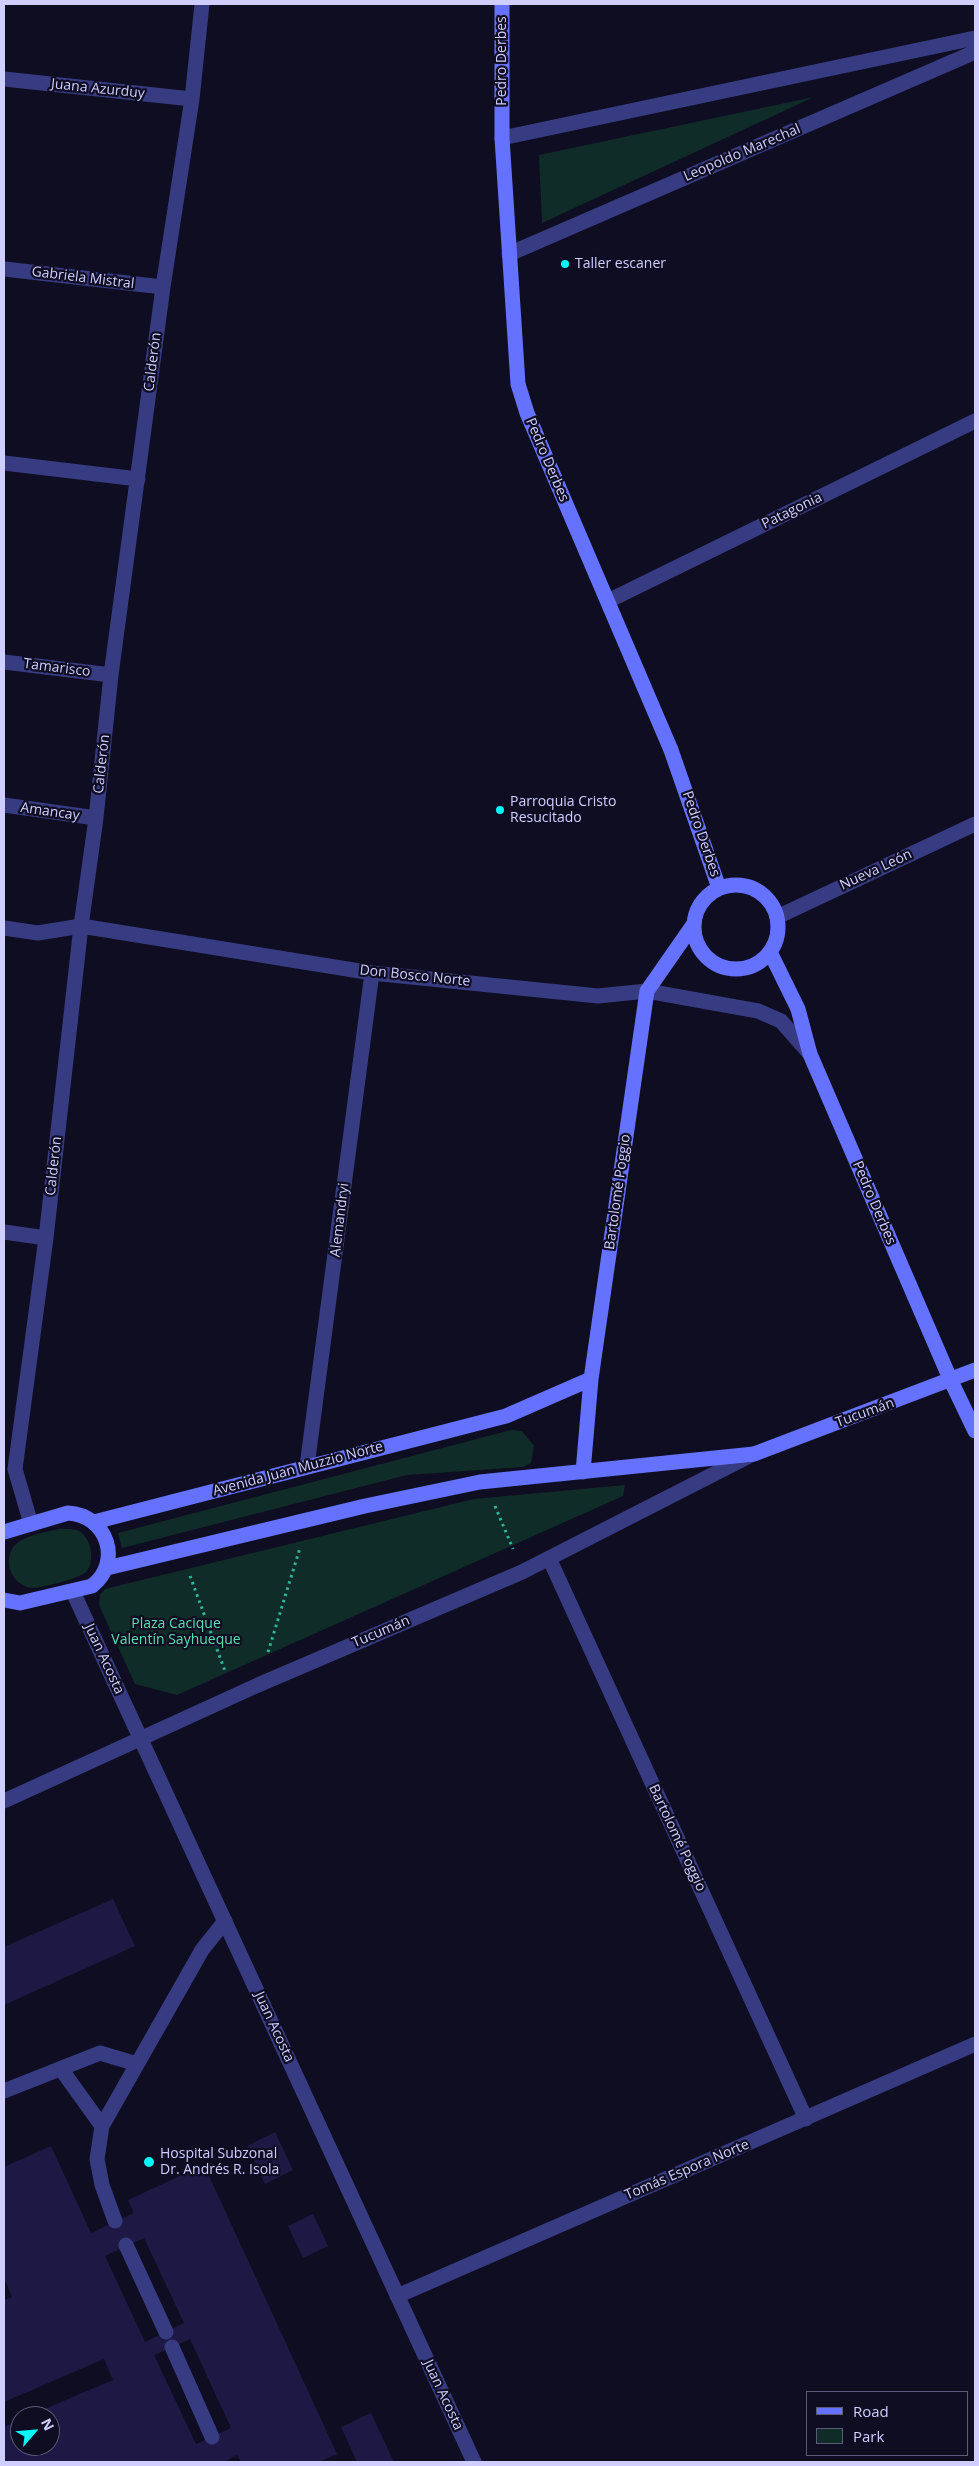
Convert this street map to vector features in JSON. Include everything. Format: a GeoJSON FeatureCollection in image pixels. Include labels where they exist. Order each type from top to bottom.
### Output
{"type":"FeatureCollection","features":[{"type":"Feature","properties":{"kind":"main road","name":"Pedro Derbes"},"geometry":{"type":"LineString","coordinates":[[502,4],[502,138],[518,384],[527,413],[671,750],[719,888]]}},
{"type":"Feature","properties":{"kind":"main road"},"geometry":{"type":"LineString","coordinates":[[735,885],[753,888],[768,899],[777,917],[776,941],[770,952],[756,964],[739,970],[722,968],[706,958],[697,943],[693,926],[697,910],[705,897],[719,888],[735,885]]}},
{"type":"Feature","properties":{"kind":"main road","name":"Bartolomé Poggio"},"geometry":{"type":"LineString","coordinates":[[583,1472],[591,1379],[648,991],[693,926]]}},
{"type":"Feature","properties":{"kind":"main road","name":"Pedro Derbes"},"geometry":{"type":"LineString","coordinates":[[770,952],[798,1009],[810,1054],[951,1381],[975,1431]]}},
{"type":"Feature","properties":{"kind":"main road","name":"Tucumán"},"geometry":{"type":"LineString","coordinates":[[583,1472],[754,1454],[951,1381],[975,1370]]}},
{"type":"Feature","properties":{"kind":"main road","name":"Avenida Juan Muzzio Norte"},"geometry":{"type":"LineString","coordinates":[[94,1522],[506,1416],[591,1379]]}},
{"type":"Feature","properties":{"kind":"main road"},"geometry":{"type":"LineString","coordinates":[[107,1568],[366,1506],[485,1482],[583,1472]]}},
{"type":"Feature","properties":{"kind":"main road"},"geometry":{"type":"LineString","coordinates":[[4,1532],[68,1512],[90,1518],[94,1522],[108,1540],[109,1554],[107,1568],[100,1580],[92,1586],[20,1603],[4,1600]]}},
{"type":"Feature","properties":{"kind":"street","name":"Calderón"},"geometry":{"type":"LineString","coordinates":[[30,1524],[15,1469],[46,1238],[80,926],[96,818],[111,675],[162,287],[192,100],[202,4]]}},
{"type":"Feature","properties":{"kind":"street"},"geometry":{"type":"LineString","coordinates":[[502,138],[975,38]]}},
{"type":"Feature","properties":{"kind":"street","name":"Leopoldo Marechal"},"geometry":{"type":"LineString","coordinates":[[509,254],[975,52]]}},
{"type":"Feature","properties":{"kind":"street","name":"Juana Azurduy"},"geometry":{"type":"LineString","coordinates":[[4,80],[192,100]]}},
{"type":"Feature","properties":{"kind":"street","name":"Gabriela Mistral"},"geometry":{"type":"LineString","coordinates":[[4,269],[162,287]]}},
{"type":"Feature","properties":{"kind":"street","name":"Patagonia"},"geometry":{"type":"LineString","coordinates":[[608,601],[975,421]]}},
{"type":"Feature","properties":{"kind":"street"},"geometry":{"type":"LineString","coordinates":[[4,463],[138,479]]}},
{"type":"Feature","properties":{"kind":"street","name":"Tamarisco"},"geometry":{"type":"LineString","coordinates":[[4,662],[111,675]]}},
{"type":"Feature","properties":{"kind":"street","name":"Amancay"},"geometry":{"type":"LineString","coordinates":[[4,805],[96,818]]}},
{"type":"Feature","properties":{"kind":"street","name":"Nueva León"},"geometry":{"type":"LineString","coordinates":[[777,917],[975,824]]}},
{"type":"Feature","properties":{"kind":"street","name":"Don Bosco Norte"},"geometry":{"type":"LineString","coordinates":[[4,928],[38,933],[80,926],[372,973],[598,996],[648,991],[758,1011],[781,1021],[810,1054]]}},
{"type":"Feature","properties":{"kind":"street","name":"Alemandryi"},"geometry":{"type":"LineString","coordinates":[[308,1466],[372,973]]}},
{"type":"Feature","properties":{"kind":"street"},"geometry":{"type":"LineString","coordinates":[[4,1232],[46,1238]]}},
{"type":"Feature","properties":{"kind":"street","name":"Tucumán"},"geometry":{"type":"LineString","coordinates":[[4,1801],[258,1685],[522,1572],[754,1454]]}},
{"type":"Feature","properties":{"kind":"street","name":"Bartolomé Poggio"},"geometry":{"type":"LineString","coordinates":[[548,1558],[806,2119]]}},
{"type":"Feature","properties":{"kind":"street","name":"Juan Acosta"},"geometry":{"type":"LineString","coordinates":[[73,1592],[474,2462]]}},
{"type":"Feature","properties":{"kind":"street"},"geometry":{"type":"LineString","coordinates":[[115,2221],[102,2186],[96,2160],[102,2126],[202,1950],[225,1921]]}},
{"type":"Feature","properties":{"kind":"street","name":"Tomás Espora Norte"},"geometry":{"type":"LineString","coordinates":[[397,2296],[975,2044]]}},
{"type":"Feature","properties":{"kind":"street"},"geometry":{"type":"LineString","coordinates":[[4,2091],[100,2053],[137,2064]]}},
{"type":"Feature","properties":{"kind":"street"},"geometry":{"type":"LineString","coordinates":[[61,2069],[102,2126]]}},
{"type":"Feature","properties":{"kind":"street"},"geometry":{"type":"LineString","coordinates":[[126,2245],[166,2332]]}},
{"type":"Feature","properties":{"kind":"street"},"geometry":{"type":"LineString","coordinates":[[172,2346],[212,2437]]}},
{"type":"Feature","properties":{"kind":"path"},"geometry":{"type":"LineString","coordinates":[[485,1482],[522,1572]]}},
{"type":"Feature","properties":{"kind":"path"},"geometry":{"type":"LineString","coordinates":[[258,1685],[309,1519]]}},
{"type":"Feature","properties":{"kind":"path"},"geometry":{"type":"LineString","coordinates":[[180,1550],[235,1697]]}},
{"type":"Feature","properties":{"kind":"green space"},"geometry":{"type":"Polygon","coordinates":[[[814,97],[542,223],[539,155],[814,97]]]}},
{"type":"Feature","properties":{"kind":"green space"},"geometry":{"type":"Polygon","coordinates":[[[511,1430],[522,1431],[534,1446],[531,1463],[523,1467],[407,1475],[122,1548],[118,1533],[511,1430]]]}},
{"type":"Feature","properties":{"kind":"green space","name":"Plaza Cacique Valentín Sayhueque"},"geometry":{"type":"Polygon","coordinates":[[[625,1485],[623,1496],[177,1695],[135,1684],[99,1605],[100,1595],[105,1589],[474,1499],[625,1485]]]}},
{"type":"Feature","properties":{"kind":"green space"},"geometry":{"type":"Polygon","coordinates":[[[58,1529],[76,1530],[81,1532],[87,1540],[91,1550],[91,1561],[87,1571],[72,1579],[40,1587],[31,1588],[17,1581],[9,1567],[9,1559],[15,1545],[24,1539],[58,1529]]]}},
{"type":"Feature","properties":{"kind":"building"},"geometry":{"type":"Polygon","coordinates":[[[113,1899],[135,1946],[4,2005],[4,1947],[113,1899]]]}},
{"type":"Feature","properties":{"kind":"building"},"geometry":{"type":"Polygon","coordinates":[[[275,2132],[293,2170],[265,2184],[247,2146],[275,2132]]]}},
{"type":"Feature","properties":{"kind":"building"},"geometry":{"type":"Polygon","coordinates":[[[51,2146],[91,2233],[134,2213],[128,2200],[204,2165],[337,2454],[319,2462],[241,2462],[237,2455],[224,2462],[4,2462],[4,2427],[10,2424],[10,2456],[60,2456],[60,2406],[52,2406],[113,2380],[104,2359],[4,2402],[4,2300],[12,2297],[4,2278],[4,2167],[51,2146]],[[144,2238],[105,2256],[145,2342],[184,2323],[144,2238]],[[190,2339],[154,2355],[196,2444],[231,2428],[190,2339]]]}},
{"type":"Feature","properties":{"kind":"building"},"geometry":{"type":"Polygon","coordinates":[[[313,2214],[328,2246],[303,2258],[288,2226],[313,2214]]]}},
{"type":"Feature","properties":{"kind":"building"},"geometry":{"type":"Polygon","coordinates":[[[371,2413],[394,2462],[357,2462],[341,2427],[371,2413]]]}},
{"type":"Feature","properties":{"kind":"place","name":"Taller escaner"},"geometry":{"type":"Point","coordinates":[565,264]}},
{"type":"Feature","properties":{"kind":"place","name":"Parroquia Cristo Resucitado"},"geometry":{"type":"Point","coordinates":[500,810]}},
{"type":"Feature","properties":{"kind":"place","name":"Hospital Subzonal Dr. Andrés R. Isola"},"geometry":{"type":"Point","coordinates":[149,2162]}}]}
